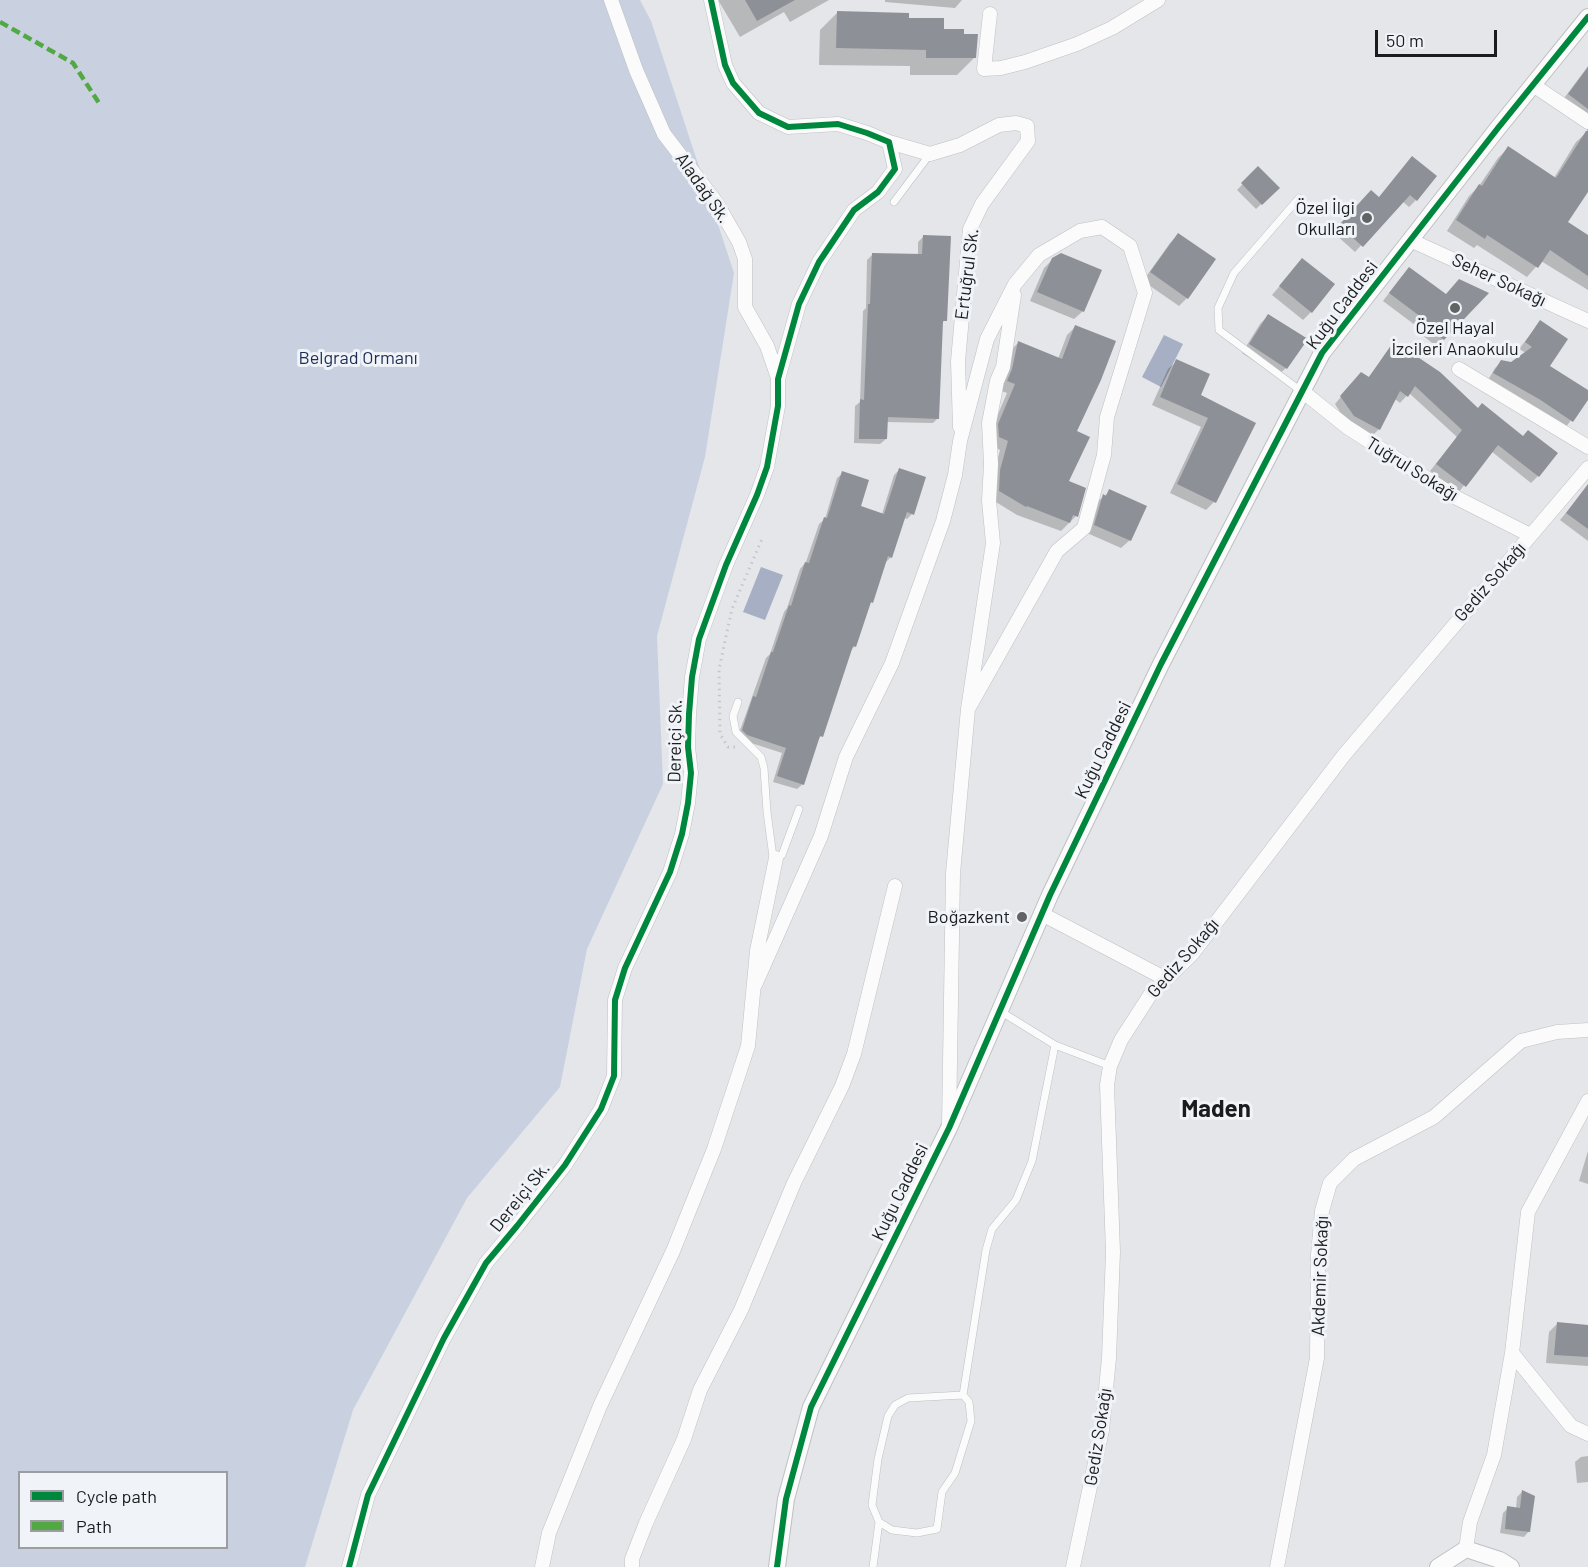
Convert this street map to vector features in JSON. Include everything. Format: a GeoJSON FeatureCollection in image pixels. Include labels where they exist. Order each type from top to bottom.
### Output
{"type":"FeatureCollection","features":[{"type":"Feature","properties":{"kind":"street","name":"Aladağ Sk."},"geometry":{"type":"LineString","coordinates":[[611,0],[636,70],[664,134],[716,202],[739,242],[745,259],[744,307],[767,346],[778,379]]}},
{"type":"Feature","properties":{"kind":"street"},"geometry":{"type":"LineString","coordinates":[[711,0],[725,64],[733,82],[759,113],[788,127],[838,124],[930,154]]}},
{"type":"Feature","properties":{"kind":"street"},"geometry":{"type":"LineString","coordinates":[[990,14],[984,69],[1024,62],[1077,44],[1158,0]]}},
{"type":"Feature","properties":{"kind":"street","name":"Kuğu Caddesi"},"geometry":{"type":"LineString","coordinates":[[777,1567],[786,1499],[811,1407],[949,1128],[1042,914],[1161,664],[1322,353],[1588,16]]}},
{"type":"Feature","properties":{"kind":"street"},"geometry":{"type":"LineString","coordinates":[[1533,85],[1588,122]]}},
{"type":"Feature","properties":{"kind":"street","name":"Ertuğrul Sk."},"geometry":{"type":"LineString","coordinates":[[930,154],[960,145],[999,125],[1016,123],[1027,126],[1028,141],[982,204],[970,229],[958,361],[960,441]]}},
{"type":"Feature","properties":{"kind":"street","name":"Dereiçi Sk."},"geometry":{"type":"LineString","coordinates":[[349,1567],[368,1495],[444,1338],[486,1263],[565,1165],[601,1108],[614,1076],[615,1000],[626,968],[670,872],[682,834],[691,773],[688,747],[692,677],[699,639],[726,565],[758,495],[767,467],[778,406],[778,379],[799,304],[819,262],[854,210],[878,192],[895,170],[890,142]]}},
{"type":"Feature","properties":{"kind":"street"},"geometry":{"type":"LineString","coordinates":[[755,985],[821,836],[846,757],[891,663],[943,521],[955,476],[960,441],[987,339],[1015,284],[1039,255],[1080,231],[1102,227],[1130,246],[1145,293],[1107,417],[1104,455],[1084,528],[1057,551],[968,709]]}},
{"type":"Feature","properties":{"kind":"street","name":"Seher Sokağı"},"geometry":{"type":"LineString","coordinates":[[1410,240],[1588,321]]}},
{"type":"Feature","properties":{"kind":"street"},"geometry":{"type":"LineString","coordinates":[[949,1128],[952,873],[968,709],[993,543],[989,501],[991,464],[989,423],[997,381],[1003,367],[1015,284]]}},
{"type":"Feature","properties":{"kind":"street"},"geometry":{"type":"LineString","coordinates":[[1459,369],[1588,447]]}},
{"type":"Feature","properties":{"kind":"street","name":"Tuğrul Sokağı"},"geometry":{"type":"LineString","coordinates":[[1302,392],[1347,427],[1457,498],[1530,535]]}},
{"type":"Feature","properties":{"kind":"street","name":"Gediz Sokağı"},"geometry":{"type":"LineString","coordinates":[[1073,1567],[1102,1430],[1109,1358],[1113,1252],[1107,1086],[1110,1066],[1121,1040],[1150,995],[1192,954],[1344,755],[1588,468]]}},
{"type":"Feature","properties":{"kind":"street"},"geometry":{"type":"LineString","coordinates":[[542,1567],[549,1533],[600,1406],[673,1251],[714,1149],[748,1046],[757,951],[776,858]]}},
{"type":"Feature","properties":{"kind":"street"},"geometry":{"type":"LineString","coordinates":[[632,1567],[632,1559],[646,1523],[684,1440],[700,1390],[741,1310],[794,1183],[842,1086],[854,1054],[895,886]]}},
{"type":"Feature","properties":{"kind":"street"},"geometry":{"type":"LineString","coordinates":[[1042,914],[1166,979]]}},
{"type":"Feature","properties":{"kind":"street","name":"Akdemir Sokağı"},"geometry":{"type":"LineString","coordinates":[[1276,1567],[1317,1358],[1318,1255],[1322,1211],[1330,1183],[1354,1159],[1434,1117],[1521,1041],[1557,1032],[1588,1030]]}},
{"type":"Feature","properties":{"kind":"street"},"geometry":{"type":"LineString","coordinates":[[1438,1567],[1466,1549],[1470,1522],[1494,1455],[1512,1353],[1528,1212],[1588,1101]]}},
{"type":"Feature","properties":{"kind":"street"},"geometry":{"type":"LineString","coordinates":[[1512,1353],[1571,1425],[1588,1434]]}},
{"type":"Feature","properties":{"kind":"street"},"geometry":{"type":"LineString","coordinates":[[1466,1549],[1500,1560],[1511,1567]]}},
{"type":"Feature","properties":{"kind":"lane"},"geometry":{"type":"LineString","coordinates":[[894,202],[930,154]]}},
{"type":"Feature","properties":{"kind":"lane"},"geometry":{"type":"LineString","coordinates":[[1299,198],[1234,273],[1218,308],[1219,330],[1302,392]]}},
{"type":"Feature","properties":{"kind":"lane"},"geometry":{"type":"LineString","coordinates":[[738,702],[733,716],[736,732],[761,757],[774,857],[782,855],[800,809]]}},
{"type":"Feature","properties":{"kind":"lane"},"geometry":{"type":"LineString","coordinates":[[1000,1011],[1055,1045],[1110,1066]]}},
{"type":"Feature","properties":{"kind":"lane"},"geometry":{"type":"LineString","coordinates":[[879,1522],[892,1530],[917,1533],[937,1529],[942,1492],[955,1473],[971,1421],[969,1402],[963,1395],[986,1250],[993,1228],[1016,1200],[1032,1161],[1055,1045]]}},
{"type":"Feature","properties":{"kind":"lane"},"geometry":{"type":"LineString","coordinates":[[873,1567],[879,1522],[872,1505],[878,1459],[888,1416],[895,1405],[908,1398],[963,1395]]}},
{"type":"Feature","properties":{"kind":"path"},"geometry":{"type":"LineString","coordinates":[[720,734],[719,669],[723,646],[732,609],[762,538]]}},
{"type":"Feature","properties":{"kind":"green space","name":"Belgrad Ormanı"},"geometry":{"type":"Polygon","coordinates":[[[0,0],[640,0],[651,21],[734,273],[705,457],[657,636],[663,784],[587,949],[560,1087],[467,1198],[353,1410],[305,1567],[0,1567],[0,0]]]}},
{"type":"Feature","properties":{"kind":"shaded area"},"geometry":{"type":"Polygon","coordinates":[[[1164,335],[1183,344],[1161,387],[1142,377],[1164,335]]]}},
{"type":"Feature","properties":{"kind":"shaded area"},"geometry":{"type":"Polygon","coordinates":[[[761,567],[783,575],[765,620],[743,612],[761,567]]]}},
{"type":"Feature","properties":{"kind":"building"},"geometry":{"type":"Polygon","coordinates":[[[745,0],[795,0],[757,21],[745,0]]]}},
{"type":"Feature","properties":{"kind":"building"},"geometry":{"type":"Polygon","coordinates":[[[837,11],[909,13],[909,18],[944,18],[944,29],[964,29],[964,34],[978,34],[976,58],[926,58],[926,50],[836,48],[837,11]]]}},
{"type":"Feature","properties":{"kind":"building"},"geometry":{"type":"Polygon","coordinates":[[[1588,67],[1588,109],[1568,94],[1588,67]]]}},
{"type":"Feature","properties":{"kind":"building"},"geometry":{"type":"Polygon","coordinates":[[[1588,131],[1588,192],[1568,222],[1588,235],[1588,276],[1550,250],[1538,268],[1487,235],[1485,239],[1456,220],[1479,184],[1482,186],[1508,146],[1556,178],[1588,131]]]}},
{"type":"Feature","properties":{"kind":"building"},"geometry":{"type":"Polygon","coordinates":[[[1412,156],[1437,176],[1417,201],[1410,195],[1363,247],[1339,225],[1371,190],[1379,197],[1412,156]]]}},
{"type":"Feature","properties":{"kind":"building"},"geometry":{"type":"Polygon","coordinates":[[[1258,166],[1280,188],[1262,205],[1241,183],[1258,166]]]}},
{"type":"Feature","properties":{"kind":"building"},"geometry":{"type":"Polygon","coordinates":[[[1178,233],[1216,259],[1188,299],[1150,272],[1178,233]]]}},
{"type":"Feature","properties":{"kind":"building"},"geometry":{"type":"Polygon","coordinates":[[[923,235],[951,236],[947,321],[943,321],[939,419],[888,417],[887,439],[859,439],[860,399],[864,400],[872,253],[922,254],[923,235]]]}},
{"type":"Feature","properties":{"kind":"building"},"geometry":{"type":"Polygon","coordinates":[[[1061,253],[1102,270],[1084,312],[1037,292],[1052,258],[1061,253]]]}},
{"type":"Feature","properties":{"kind":"building"},"geometry":{"type":"Polygon","coordinates":[[[1302,258],[1335,284],[1312,313],[1279,286],[1302,258]]]}},
{"type":"Feature","properties":{"kind":"building"},"geometry":{"type":"Polygon","coordinates":[[[1409,267],[1446,294],[1459,279],[1489,293],[1444,340],[1423,323],[1425,320],[1389,293],[1409,267]]]}},
{"type":"Feature","properties":{"kind":"building"},"geometry":{"type":"Polygon","coordinates":[[[1268,314],[1308,339],[1287,369],[1249,344],[1268,314]]]}},
{"type":"Feature","properties":{"kind":"building"},"geometry":{"type":"Polygon","coordinates":[[[1540,320],[1568,339],[1550,366],[1588,390],[1588,400],[1573,422],[1539,399],[1493,373],[1501,360],[1511,362],[1532,347],[1525,342],[1540,320]]]}},
{"type":"Feature","properties":{"kind":"building"},"geometry":{"type":"Polygon","coordinates":[[[1075,325],[1116,341],[1077,431],[1090,437],[1069,481],[1086,488],[1078,517],[1073,515],[1070,523],[1026,507],[999,491],[1000,470],[1008,441],[999,437],[998,424],[1015,384],[1007,381],[1018,341],[1062,359],[1075,325]]]}},
{"type":"Feature","properties":{"kind":"building"},"geometry":{"type":"Polygon","coordinates":[[[1394,341],[1440,372],[1478,408],[1482,403],[1523,436],[1528,430],[1558,453],[1539,477],[1498,445],[1466,487],[1436,464],[1462,430],[1415,386],[1408,397],[1400,391],[1380,430],[1354,416],[1340,396],[1361,372],[1369,377],[1394,341]]]}},
{"type":"Feature","properties":{"kind":"building"},"geometry":{"type":"Polygon","coordinates":[[[1176,359],[1210,374],[1201,395],[1256,423],[1216,503],[1177,484],[1208,418],[1160,397],[1176,359]]]}},
{"type":"Feature","properties":{"kind":"building"},"geometry":{"type":"Polygon","coordinates":[[[899,468],[926,477],[914,515],[907,512],[892,558],[888,556],[873,603],[871,602],[856,647],[853,646],[823,737],[820,736],[804,785],[777,776],[786,748],[747,735],[742,730],[753,696],[756,697],[789,605],[791,606],[805,562],[809,563],[842,471],[869,480],[861,506],[884,514],[899,468]]]}},
{"type":"Feature","properties":{"kind":"building"},"geometry":{"type":"Polygon","coordinates":[[[1588,484],[1588,529],[1566,513],[1588,484]]]}},
{"type":"Feature","properties":{"kind":"building"},"geometry":{"type":"Polygon","coordinates":[[[1109,489],[1147,506],[1131,541],[1094,525],[1103,494],[1106,496],[1109,489]]]}},
{"type":"Feature","properties":{"kind":"building"},"geometry":{"type":"Polygon","coordinates":[[[1557,1322],[1588,1325],[1588,1357],[1554,1355],[1557,1322]]]}},
{"type":"Feature","properties":{"kind":"building"},"geometry":{"type":"Polygon","coordinates":[[[1522,1490],[1535,1496],[1530,1532],[1505,1529],[1507,1506],[1520,1508],[1522,1490]]]}},
{"type":"Feature","properties":{"kind":"marked path"},"geometry":{"type":"LineString","coordinates":[[0,22],[73,63],[99,103]]}},
{"type":"Feature","properties":{"kind":"cycle path"},"geometry":{"type":"LineString","coordinates":[[349,1567],[368,1495],[444,1338],[486,1263],[565,1165],[601,1109],[614,1076],[615,1000],[625,968],[670,872],[682,834],[691,773],[688,747],[692,677],[699,639],[726,565],[767,467],[778,406],[778,379],[799,304],[819,262],[854,210],[878,192],[895,169],[889,142],[838,124],[788,127],[759,113],[733,83],[725,65],[711,0]]}},
{"type":"Feature","properties":{"kind":"cycle path"},"geometry":{"type":"LineString","coordinates":[[777,1567],[786,1499],[811,1407],[949,1128],[1050,895],[1161,664],[1322,353],[1588,17]]}},
{"type":"Feature","properties":{"kind":"place","name":"Özel İlgi Okulları"},"geometry":{"type":"Point","coordinates":[1367,218]}},
{"type":"Feature","properties":{"kind":"place","name":"Özel Hayal İzcileri Anaokulu"},"geometry":{"type":"Point","coordinates":[1455,308]}},
{"type":"Feature","properties":{"kind":"place","name":"Boğazkent"},"geometry":{"type":"Point","coordinates":[1022,917]}},
{"type":"Feature","properties":{"kind":"district","name":"Maden"},"geometry":{"type":"Point","coordinates":[1216,1109]}}]}
